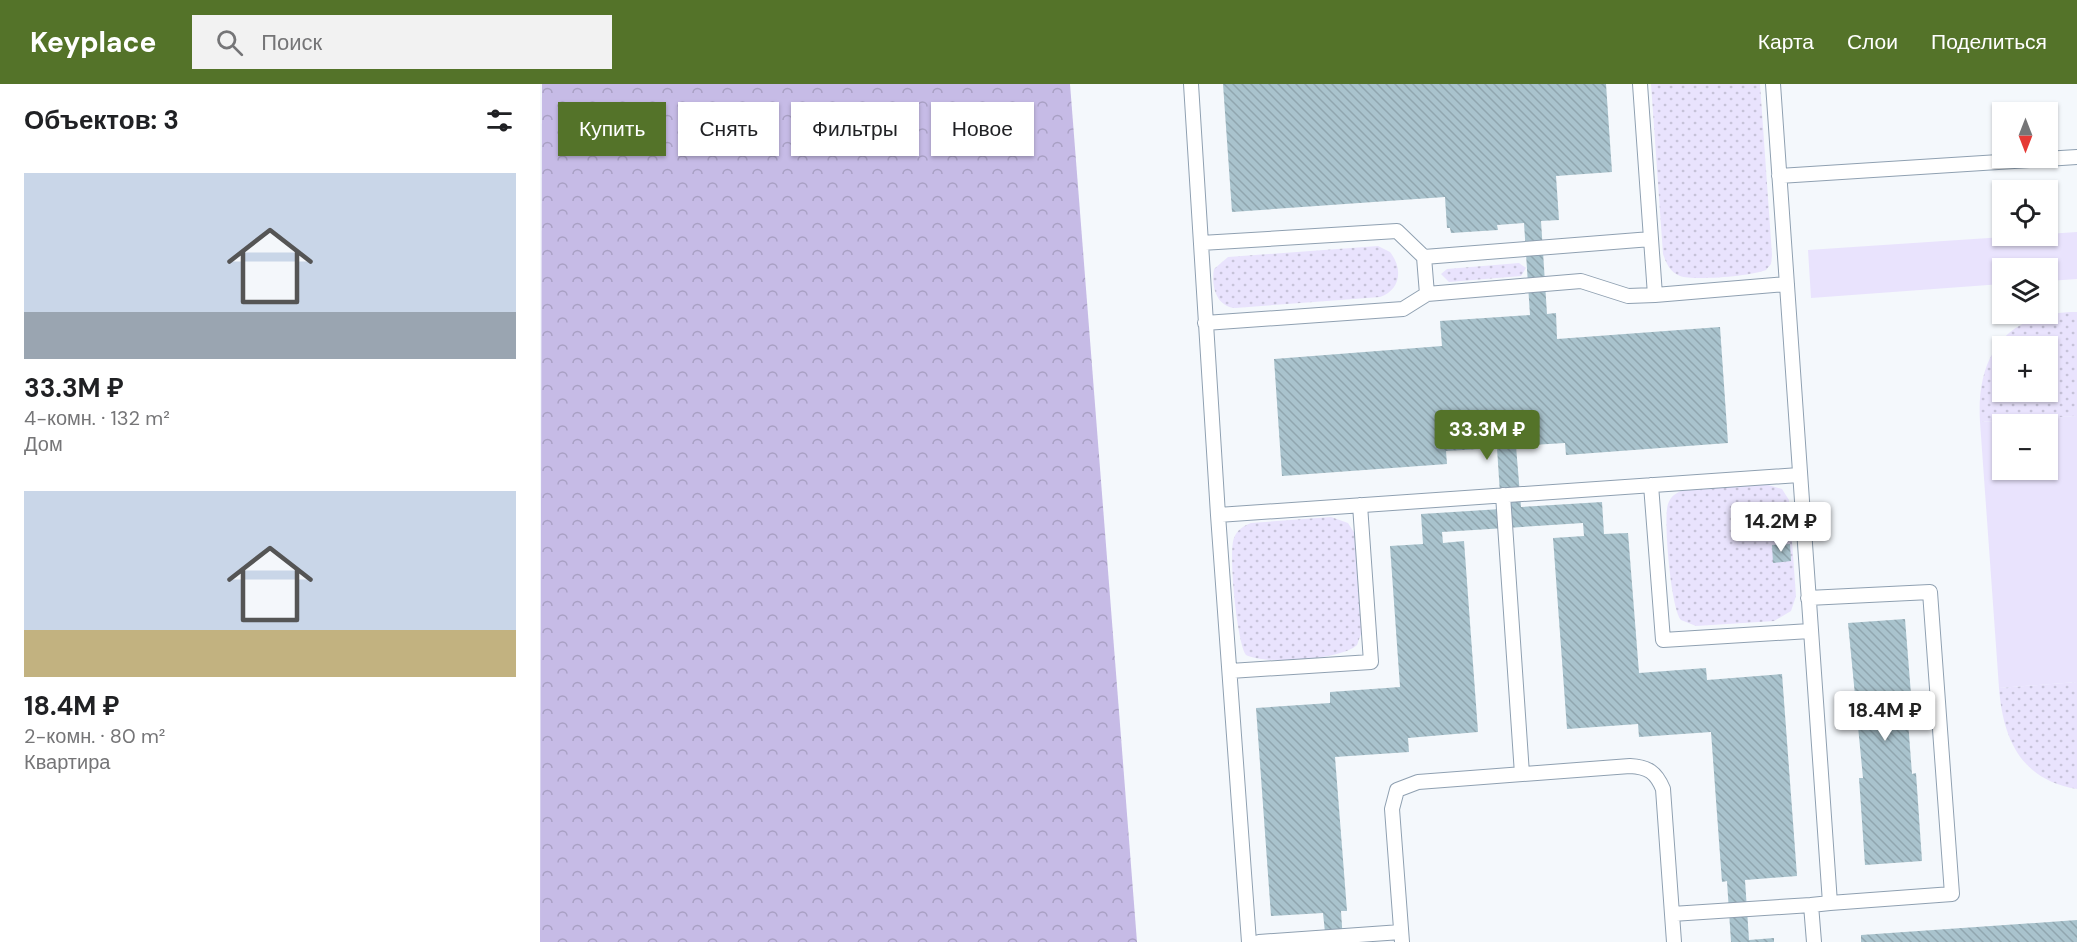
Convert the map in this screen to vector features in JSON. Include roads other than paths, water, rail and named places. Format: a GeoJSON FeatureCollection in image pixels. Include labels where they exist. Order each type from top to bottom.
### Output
{"type":"FeatureCollection","features":[{"type":"Feature","properties":{"kind":"lane"},"geometry":{"type":"LineString","coordinates":[[1191,84],[1205,323],[1249,942]]}},
{"type":"Feature","properties":{"kind":"lane"},"geometry":{"type":"LineString","coordinates":[[1640,84],[1655,295]]}},
{"type":"Feature","properties":{"kind":"lane"},"geometry":{"type":"LineString","coordinates":[[1773,84],[1830,903]]}},
{"type":"Feature","properties":{"kind":"lane"},"geometry":{"type":"LineString","coordinates":[[1779,177],[2077,157]]}},
{"type":"Feature","properties":{"kind":"lane"},"geometry":{"type":"LineString","coordinates":[[1201,243],[1397,231],[1424,257],[1427,294]]}},
{"type":"Feature","properties":{"kind":"lane"},"geometry":{"type":"LineString","coordinates":[[1424,257],[1651,239]]}},
{"type":"Feature","properties":{"kind":"lane"},"geometry":{"type":"LineString","coordinates":[[1205,323],[1403,309],[1427,294],[1581,281],[1628,296],[1787,284]]}},
{"type":"Feature","properties":{"kind":"lane"},"geometry":{"type":"LineString","coordinates":[[1218,515],[1799,475]]}},
{"type":"Feature","properties":{"kind":"lane"},"geometry":{"type":"LineString","coordinates":[[1651,485],[1663,640],[1810,631]]}},
{"type":"Feature","properties":{"kind":"lane"},"geometry":{"type":"LineString","coordinates":[[1503,495],[1522,774]]}},
{"type":"Feature","properties":{"kind":"lane"},"geometry":{"type":"LineString","coordinates":[[1230,671],[1371,662],[1360,505]]}},
{"type":"Feature","properties":{"kind":"lane"},"geometry":{"type":"LineString","coordinates":[[1672,914],[1952,894],[1929,592],[1808,598]]}},
{"type":"Feature","properties":{"kind":"lane"},"geometry":{"type":"LineString","coordinates":[[1259,942],[1401,937],[1392,809],[1398,790],[1418,782],[1630,766],[1651,770],[1659,778],[1663,789],[1674,942]]}},
{"type":"Feature","properties":{"kind":"lane"},"geometry":{"type":"LineString","coordinates":[[1811,905],[1814,942]]}}]}
